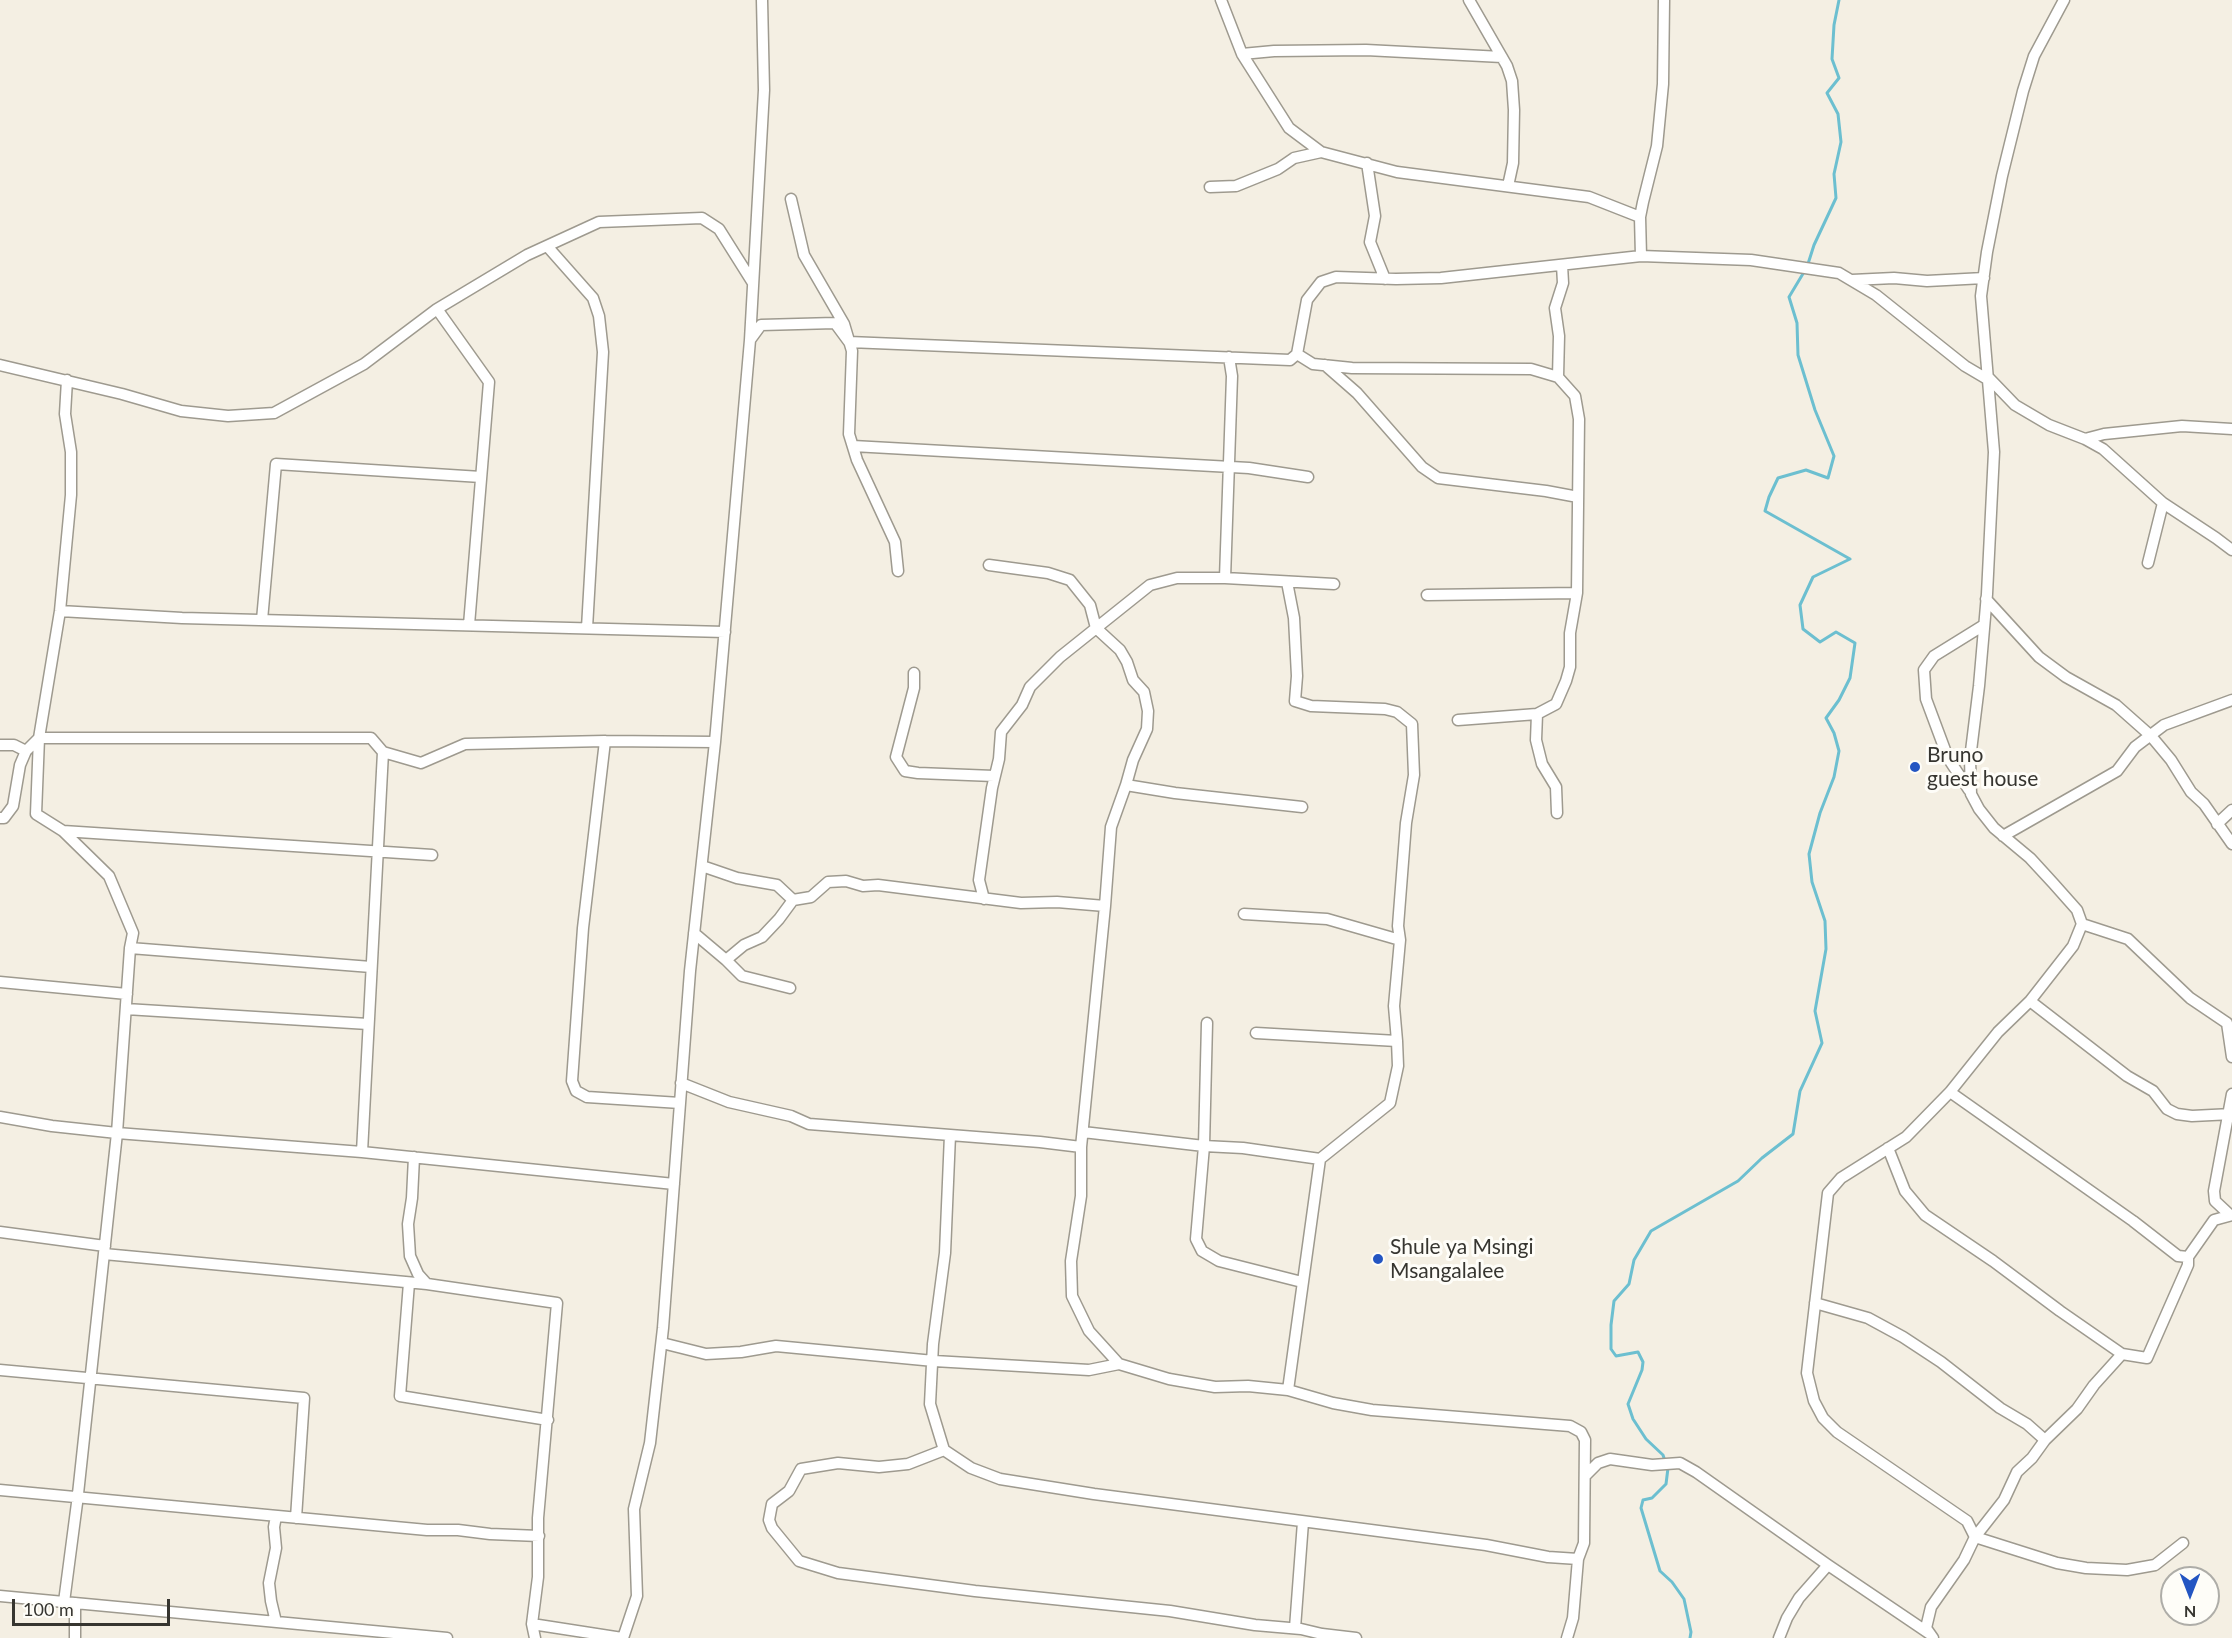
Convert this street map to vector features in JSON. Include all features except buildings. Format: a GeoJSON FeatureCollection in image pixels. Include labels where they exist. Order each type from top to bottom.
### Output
{"type":"FeatureCollection","features":[{"type":"Feature","properties":{"kind":"street"},"geometry":{"type":"LineString","coordinates":[[532,1624],[623,1638],[637,1596],[634,1509],[651,1443],[662,1343],[694,933],[715,742],[750,340],[764,90],[762,0]]}},
{"type":"Feature","properties":{"kind":"street"},"geometry":{"type":"LineString","coordinates":[[1221,0],[1242,54],[1289,128],[1321,152],[1397,172],[1589,197],[1640,217]]}},
{"type":"Feature","properties":{"kind":"street"},"geometry":{"type":"LineString","coordinates":[[1469,0],[1507,66],[1512,81],[1513,163],[1508,186]]}},
{"type":"Feature","properties":{"kind":"street"},"geometry":{"type":"LineString","coordinates":[[1641,256],[1642,201],[1657,146],[1663,84],[1664,0]]}},
{"type":"Feature","properties":{"kind":"street"},"geometry":{"type":"LineString","coordinates":[[1971,794],[1970,759],[1984,625],[1994,452],[1981,296],[2002,176],[2023,91],[2034,56],[2064,0]]}},
{"type":"Feature","properties":{"kind":"street"},"geometry":{"type":"LineString","coordinates":[[1242,54],[1274,51],[1366,50],[1502,57]]}},
{"type":"Feature","properties":{"kind":"street"},"geometry":{"type":"LineString","coordinates":[[1210,187],[1236,186],[1278,169],[1294,158],[1321,152]]}},
{"type":"Feature","properties":{"kind":"street"},"geometry":{"type":"LineString","coordinates":[[1366,163],[1375,216],[1370,242],[1385,279]]}},
{"type":"Feature","properties":{"kind":"street"},"geometry":{"type":"LineString","coordinates":[[791,199],[804,255],[844,324],[852,351],[849,434],[869,488],[895,542],[898,571]]}},
{"type":"Feature","properties":{"kind":"street"},"geometry":{"type":"LineString","coordinates":[[0,365],[67,380],[181,411],[228,416],[274,413],[364,364],[437,309],[527,255],[599,222],[702,218],[719,229],[753,283]]}},
{"type":"Feature","properties":{"kind":"street"},"geometry":{"type":"LineString","coordinates":[[547,246],[593,298],[599,316],[602,343],[598,458],[587,628]]}},
{"type":"Feature","properties":{"kind":"street"},"geometry":{"type":"LineString","coordinates":[[849,342],[1290,360],[1297,354],[1306,300],[1321,282],[1335,277],[1441,278],[1641,256],[1751,260],[1839,273],[1875,295],[1965,366],[1987,377],[2015,405],[2049,425],[2085,438],[2116,459],[2163,503],[2232,550]]}},
{"type":"Feature","properties":{"kind":"street"},"geometry":{"type":"LineString","coordinates":[[1558,377],[1555,308],[1563,283],[1562,265]]}},
{"type":"Feature","properties":{"kind":"street"},"geometry":{"type":"LineString","coordinates":[[1852,280],[1984,278]]}},
{"type":"Feature","properties":{"kind":"street"},"geometry":{"type":"LineString","coordinates":[[437,309],[489,382],[469,625]]}},
{"type":"Feature","properties":{"kind":"street"},"geometry":{"type":"LineString","coordinates":[[750,340],[762,325],[835,323],[849,342]]}},
{"type":"Feature","properties":{"kind":"street"},"geometry":{"type":"LineString","coordinates":[[1297,354],[1313,364],[1352,368],[1531,369],[1558,377],[1575,396],[1579,419],[1576,593],[1570,633],[1570,667],[1566,681],[1556,704],[1537,714],[1458,720]]}},
{"type":"Feature","properties":{"kind":"street"},"geometry":{"type":"LineString","coordinates":[[1225,578],[1232,376],[1229,357]]}},
{"type":"Feature","properties":{"kind":"street"},"geometry":{"type":"LineString","coordinates":[[1325,365],[1357,393],[1422,467],[1438,478],[1578,497]]}},
{"type":"Feature","properties":{"kind":"street"},"geometry":{"type":"LineString","coordinates":[[64,1602],[78,1496],[117,1133],[133,933],[110,876],[63,831],[36,814],[39,738],[60,611],[64,548],[71,495],[71,452],[65,414],[67,380]]}},
{"type":"Feature","properties":{"kind":"street"},"geometry":{"type":"LineString","coordinates":[[2085,438],[2182,426],[2232,429]]}},
{"type":"Feature","properties":{"kind":"street"},"geometry":{"type":"LineString","coordinates":[[853,446],[1249,468],[1308,477]]}},
{"type":"Feature","properties":{"kind":"street"},"geometry":{"type":"LineString","coordinates":[[262,620],[276,464],[481,477]]}},
{"type":"Feature","properties":{"kind":"street"},"geometry":{"type":"LineString","coordinates":[[2148,563],[2163,503]]}},
{"type":"Feature","properties":{"kind":"street"},"geometry":{"type":"LineString","coordinates":[[988,566],[1048,573],[1070,580],[1090,605],[1096,628],[1120,650],[1133,680],[1144,692],[1148,711],[1147,729],[1133,760],[1111,827],[1081,1147],[1080,1196],[1071,1262],[1072,1296],[1089,1331],[1119,1364]]}},
{"type":"Feature","properties":{"kind":"street"},"geometry":{"type":"LineString","coordinates":[[984,899],[980,880],[994,776],[999,759],[1001,732],[1022,705],[1030,687],[1060,657],[1150,585],[1177,578],[1225,578],[1334,584]]}},
{"type":"Feature","properties":{"kind":"street"},"geometry":{"type":"LineString","coordinates":[[1287,582],[1294,618],[1297,676],[1295,701],[1311,705],[1385,709],[1397,712],[1412,724],[1414,775],[1406,823],[1398,926],[1400,940],[1394,1006],[1398,1066],[1390,1103],[1320,1159],[1288,1390]]}},
{"type":"Feature","properties":{"kind":"street"},"geometry":{"type":"LineString","coordinates":[[1427,595],[1576,593]]}},
{"type":"Feature","properties":{"kind":"street"},"geometry":{"type":"LineString","coordinates":[[1986,599],[2039,657],[2066,677],[2116,705],[2149,735],[2171,760],[2191,792],[2205,804],[2232,844]]}},
{"type":"Feature","properties":{"kind":"street"},"geometry":{"type":"LineString","coordinates":[[60,611],[262,620],[725,632]]}},
{"type":"Feature","properties":{"kind":"street"},"geometry":{"type":"LineString","coordinates":[[1984,625],[1934,656],[1924,670],[1929,709],[1948,758],[1979,809],[1994,828],[2030,858],[2053,883],[2077,910],[2082,924],[2073,946],[2030,1001],[1998,1032],[1950,1092],[1906,1137],[1841,1178],[1828,1193],[1807,1373],[1814,1401],[1823,1418],[1837,1432],[1967,1521],[1975,1537],[2057,1563],[2086,1568],[2127,1570],[2155,1565],[2182,1543]]}},
{"type":"Feature","properties":{"kind":"street"},"geometry":{"type":"LineString","coordinates":[[914,673],[914,688],[896,757],[905,771],[994,776]]}},
{"type":"Feature","properties":{"kind":"street"},"geometry":{"type":"LineString","coordinates":[[2003,836],[2117,771],[2135,747],[2164,725],[2232,700]]}},
{"type":"Feature","properties":{"kind":"street"},"geometry":{"type":"LineString","coordinates":[[1537,714],[1536,740],[1542,764],[1556,787],[1557,813]]}},
{"type":"Feature","properties":{"kind":"street"},"geometry":{"type":"LineString","coordinates":[[0,818],[4,818],[13,806],[20,765],[26,750],[39,738],[370,738],[383,752],[421,763],[465,744],[605,741],[715,742]]}},
{"type":"Feature","properties":{"kind":"street"},"geometry":{"type":"LineString","coordinates":[[605,741],[583,928],[572,1081],[576,1091],[587,1097],[680,1103]]}},
{"type":"Feature","properties":{"kind":"street"},"geometry":{"type":"LineString","coordinates":[[0,744],[26,750]]}},
{"type":"Feature","properties":{"kind":"street"},"geometry":{"type":"LineString","coordinates":[[362,1152],[383,752]]}},
{"type":"Feature","properties":{"kind":"street"},"geometry":{"type":"LineString","coordinates":[[1126,784],[1175,793],[1302,807]]}},
{"type":"Feature","properties":{"kind":"street"},"geometry":{"type":"LineString","coordinates":[[2217,824],[2232,810]]}},
{"type":"Feature","properties":{"kind":"street"},"geometry":{"type":"LineString","coordinates":[[63,831],[432,855]]}},
{"type":"Feature","properties":{"kind":"street"},"geometry":{"type":"LineString","coordinates":[[702,866],[737,878],[777,885],[793,900]]}},
{"type":"Feature","properties":{"kind":"street"},"geometry":{"type":"LineString","coordinates":[[726,960],[744,945],[762,937],[793,900],[811,897],[828,882],[846,881],[863,886],[878,885],[1021,903],[1057,902],[1105,906]]}},
{"type":"Feature","properties":{"kind":"street"},"geometry":{"type":"LineString","coordinates":[[1244,914],[1327,919],[1400,940]]}},
{"type":"Feature","properties":{"kind":"street"},"geometry":{"type":"LineString","coordinates":[[2082,924],[2128,939],[2190,998],[2230,1023],[2232,1057]]}},
{"type":"Feature","properties":{"kind":"street"},"geometry":{"type":"LineString","coordinates":[[694,933],[742,976],[790,987]]}},
{"type":"Feature","properties":{"kind":"street"},"geometry":{"type":"LineString","coordinates":[[130,948],[371,967]]}},
{"type":"Feature","properties":{"kind":"street"},"geometry":{"type":"LineString","coordinates":[[0,982],[127,994]]}},
{"type":"Feature","properties":{"kind":"street"},"geometry":{"type":"LineString","coordinates":[[2030,1001],[2127,1076],[2153,1091],[2167,1108],[2177,1114],[2192,1116],[2231,1113]]}},
{"type":"Feature","properties":{"kind":"street"},"geometry":{"type":"LineString","coordinates":[[126,1009],[368,1024]]}},
{"type":"Feature","properties":{"kind":"street"},"geometry":{"type":"LineString","coordinates":[[1207,1023],[1204,1146],[1196,1239],[1202,1251],[1219,1261],[1302,1282]]}},
{"type":"Feature","properties":{"kind":"street"},"geometry":{"type":"LineString","coordinates":[[1256,1033],[1397,1041]]}},
{"type":"Feature","properties":{"kind":"street"},"geometry":{"type":"LineString","coordinates":[[681,1083],[729,1102],[791,1116],[809,1124],[950,1134],[1081,1147]]}},
{"type":"Feature","properties":{"kind":"street"},"geometry":{"type":"LineString","coordinates":[[1950,1092],[2133,1221],[2178,1256],[2188,1257]]}},
{"type":"Feature","properties":{"kind":"street"},"geometry":{"type":"LineString","coordinates":[[2231,1215],[2215,1202],[2214,1191],[2231,1113],[2232,1094]]}},
{"type":"Feature","properties":{"kind":"street"},"geometry":{"type":"LineString","coordinates":[[0,1117],[52,1126],[117,1133],[362,1152],[674,1184]]}},
{"type":"Feature","properties":{"kind":"street"},"geometry":{"type":"LineString","coordinates":[[1083,1132],[1204,1146],[1243,1148],[1320,1159]]}},
{"type":"Feature","properties":{"kind":"street"},"geometry":{"type":"LineString","coordinates":[[950,1134],[945,1253],[933,1344],[934,1361],[930,1404],[944,1450],[971,1468],[1000,1479],[1094,1494],[1486,1545],[1548,1557],[1578,1559]]}},
{"type":"Feature","properties":{"kind":"street"},"geometry":{"type":"LineString","coordinates":[[1888,1148],[1905,1191],[1925,1215],[2122,1354],[2147,1358],[2188,1265],[2188,1257],[2214,1220],[2231,1215]]}},
{"type":"Feature","properties":{"kind":"street"},"geometry":{"type":"LineString","coordinates":[[414,1157],[408,1224],[410,1256],[418,1274],[427,1284]]}},
{"type":"Feature","properties":{"kind":"street"},"geometry":{"type":"LineString","coordinates":[[0,1233],[104,1250],[427,1284],[557,1303],[539,1508],[538,1577],[532,1624],[535,1638]]}},
{"type":"Feature","properties":{"kind":"street"},"geometry":{"type":"LineString","coordinates":[[409,1282],[400,1396],[548,1420]]}},
{"type":"Feature","properties":{"kind":"street"},"geometry":{"type":"LineString","coordinates":[[1815,1303],[1868,1318],[1903,1337],[1941,1362],[2000,1408],[2027,1424],[2045,1440]]}},
{"type":"Feature","properties":{"kind":"street"},"geometry":{"type":"LineString","coordinates":[[662,1343],[706,1354],[741,1352],[776,1346],[934,1361],[1089,1370],[1119,1364],[1169,1379],[1215,1386],[1248,1386],[1288,1390],[1333,1403],[1372,1410],[1570,1426],[1581,1432],[1585,1440],[1585,1476],[1584,1543],[1578,1559],[1573,1618],[1567,1638]]}},
{"type":"Feature","properties":{"kind":"street"},"geometry":{"type":"LineString","coordinates":[[1931,1636],[1926,1628],[1931,1607],[1964,1560],[1975,1537],[2004,1500],[2017,1472],[2077,1409],[2094,1385],[2122,1354]]}},
{"type":"Feature","properties":{"kind":"street"},"geometry":{"type":"LineString","coordinates":[[0,1370],[303,1398],[296,1518]]}},
{"type":"Feature","properties":{"kind":"street"},"geometry":{"type":"LineString","coordinates":[[944,1450],[908,1464],[879,1467],[838,1463],[801,1469],[789,1491],[772,1504],[769,1520],[772,1528],[799,1561],[838,1573],[975,1591],[1170,1611],[1255,1625],[1295,1628],[1322,1636],[1356,1638]]}},
{"type":"Feature","properties":{"kind":"street"},"geometry":{"type":"LineString","coordinates":[[1585,1476],[1598,1462],[1610,1459],[1659,1465],[1680,1463],[1931,1636]]}},
{"type":"Feature","properties":{"kind":"street"},"geometry":{"type":"LineString","coordinates":[[0,1490],[427,1530],[539,1536]]}},
{"type":"Feature","properties":{"kind":"street"},"geometry":{"type":"LineString","coordinates":[[276,1516],[274,1527],[276,1548],[269,1583],[276,1622]]}},
{"type":"Feature","properties":{"kind":"street"},"geometry":{"type":"LineString","coordinates":[[1295,1628],[1302,1522]]}},
{"type":"Feature","properties":{"kind":"street"},"geometry":{"type":"LineString","coordinates":[[1779,1638],[1799,1598],[1827,1565]]}},
{"type":"Feature","properties":{"kind":"street"},"geometry":{"type":"LineString","coordinates":[[0,1596],[447,1638]]}},
{"type":"Feature","properties":{"kind":"street"},"geometry":{"type":"LineString","coordinates":[[75,1603],[75,1638]]}},
{"type":"Feature","properties":{"kind":"waterway"},"geometry":{"type":"LineString","coordinates":[[1665,1461],[1663,1455],[1646,1439],[1633,1419],[1628,1404],[1643,1362],[1638,1352],[1616,1356],[1611,1349],[1614,1301],[1629,1284],[1634,1260],[1651,1231],[1738,1181],[1762,1158],[1793,1134],[1800,1091],[1822,1043],[1815,1011],[1826,949],[1825,921],[1812,882],[1809,854],[1820,813],[1834,777],[1839,751],[1834,733],[1826,718],[1839,700],[1850,678],[1855,643],[1836,632],[1820,642],[1803,629],[1800,605],[1813,577],[1850,559],[1765,511],[1778,478],[1806,470],[1828,478],[1834,456],[1815,410],[1798,355],[1797,323],[1789,297],[1807,267],[1814,245],[1836,198],[1834,174],[1841,142],[1838,114],[1827,93],[1839,78],[1832,59],[1834,25],[1839,0]]}},
{"type":"Feature","properties":{"kind":"waterway"},"geometry":{"type":"LineString","coordinates":[[1668,1468],[1666,1484],[1652,1498],[1643,1500],[1641,1508],[1660,1571],[1672,1582],[1684,1599],[1691,1632],[1690,1638]]}},
{"type":"Feature","properties":{"kind":"place","name":"Bruno guest house"},"geometry":{"type":"Point","coordinates":[1915,767]}},
{"type":"Feature","properties":{"kind":"place","name":"Shule ya Msingi Msangalalee"},"geometry":{"type":"Point","coordinates":[1378,1259]}}]}
